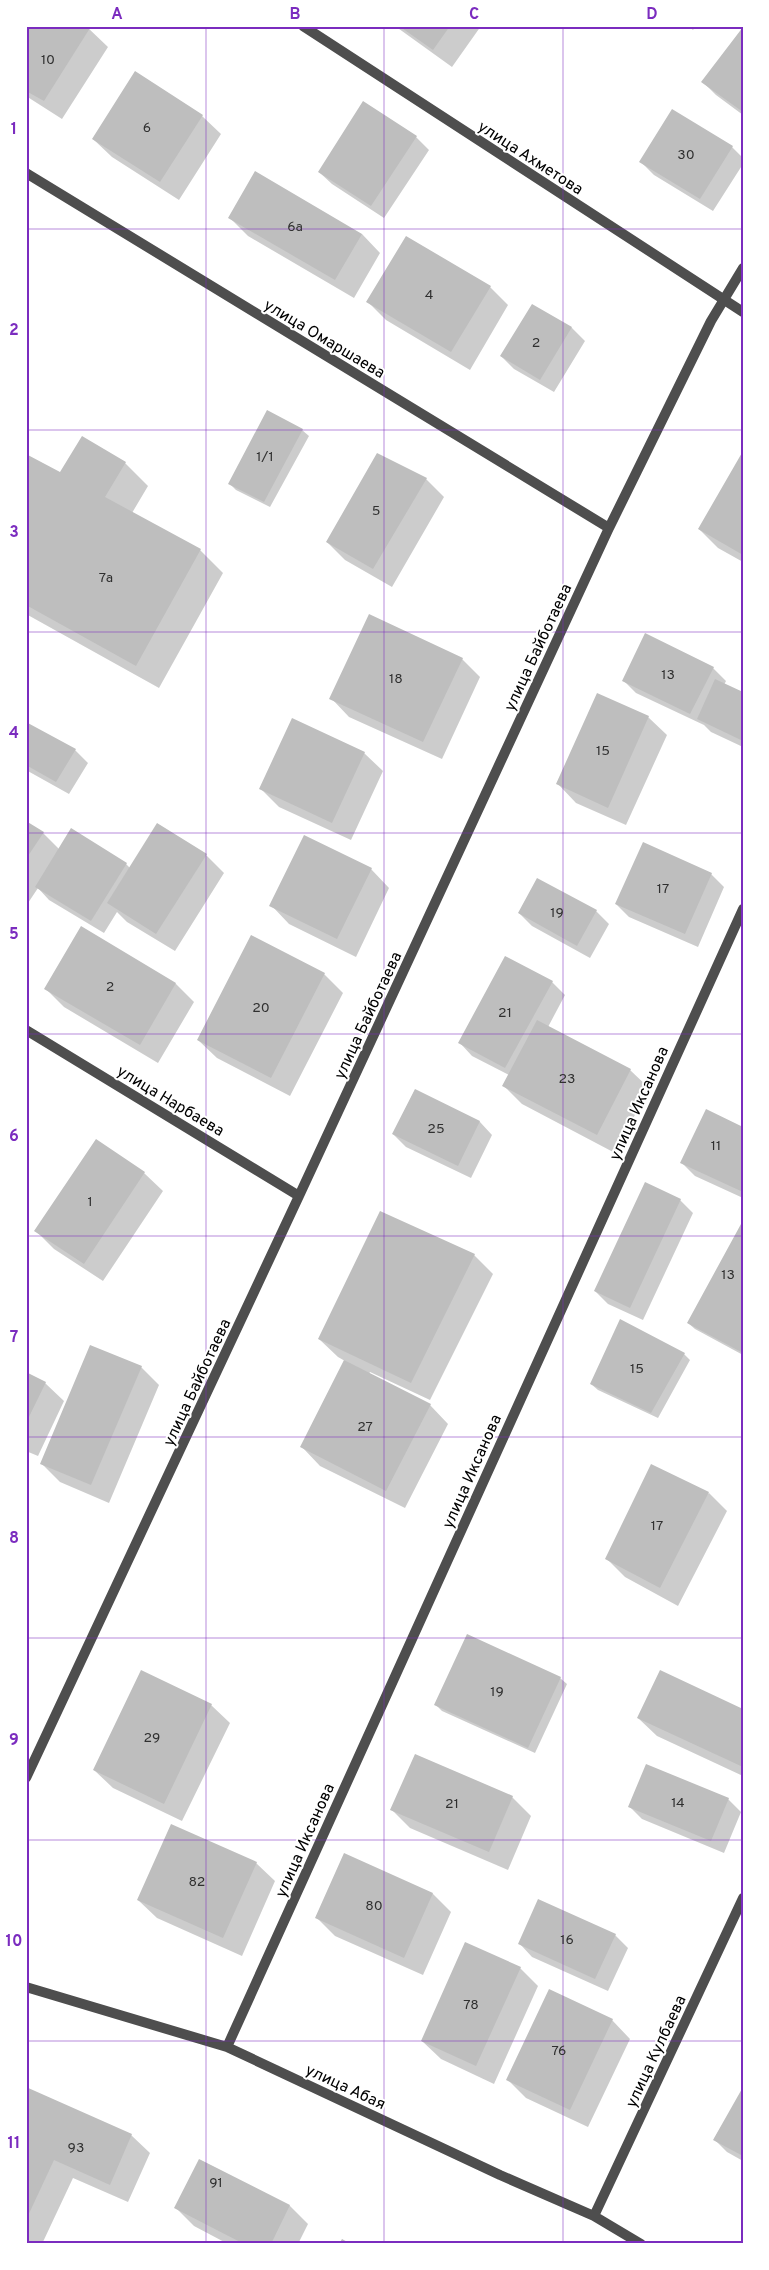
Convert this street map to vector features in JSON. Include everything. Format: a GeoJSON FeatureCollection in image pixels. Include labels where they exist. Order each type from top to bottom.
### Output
{"type":"FeatureCollection","features":[{"type":"Feature","properties":{"kind":"street","name":"улица Ахметова"},"geometry":{"type":"LineString","coordinates":[[303,26],[743,312]]}},
{"type":"Feature","properties":{"kind":"street","name":"улица Омаршаева"},"geometry":{"type":"LineString","coordinates":[[26,173],[609,528]]}},
{"type":"Feature","properties":{"kind":"street","name":"улица Байботаева"},"geometry":{"type":"LineString","coordinates":[[26,1778],[609,528],[711,321],[743,268]]}},
{"type":"Feature","properties":{"kind":"street","name":"улица Иксанова"},"geometry":{"type":"LineString","coordinates":[[227,2047],[743,908]]}},
{"type":"Feature","properties":{"kind":"street","name":"улица Нарбаева"},"geometry":{"type":"LineString","coordinates":[[26,1030],[299,1196]]}},
{"type":"Feature","properties":{"kind":"street","name":"улица Кулбаева"},"geometry":{"type":"LineString","coordinates":[[594,2216],[743,1898]]}},
{"type":"Feature","properties":{"kind":"street","name":"улица Абая"},"geometry":{"type":"LineString","coordinates":[[26,1987],[227,2047],[500,2175],[594,2216],[641,2244]]}},
{"type":"Feature","properties":{"kind":"building"},"geometry":{"type":"Polygon","coordinates":[[[26,26],[90,28],[44,101],[26,91],[26,26]]]}},
{"type":"Feature","properties":{"kind":"building"},"geometry":{"type":"Polygon","coordinates":[[[399,26],[450,26],[433,50],[399,26]]]}},
{"type":"Feature","properties":{"kind":"building"},"geometry":{"type":"Polygon","coordinates":[[[743,27],[743,112],[701,82],[743,27]]]}},
{"type":"Feature","properties":{"kind":"building"},"geometry":{"type":"Polygon","coordinates":[[[135,71],[203,115],[160,182],[92,139],[135,71]]]}},
{"type":"Feature","properties":{"kind":"building"},"geometry":{"type":"Polygon","coordinates":[[[363,101],[417,136],[371,206],[318,172],[363,101]]]}},
{"type":"Feature","properties":{"kind":"building"},"geometry":{"type":"Polygon","coordinates":[[[672,109],[733,146],[700,199],[639,162],[672,109]]]}},
{"type":"Feature","properties":{"kind":"building"},"geometry":{"type":"Polygon","coordinates":[[[255,171],[362,234],[335,280],[228,218],[255,171]]]}},
{"type":"Feature","properties":{"kind":"building"},"geometry":{"type":"Polygon","coordinates":[[[406,236],[491,286],[451,352],[366,302],[406,236]]]}},
{"type":"Feature","properties":{"kind":"building"},"geometry":{"type":"Polygon","coordinates":[[[532,304],[572,327],[540,380],[500,356],[532,304]]]}},
{"type":"Feature","properties":{"kind":"building"},"geometry":{"type":"Polygon","coordinates":[[[267,410],[303,429],[264,502],[228,484],[267,410]]]}},
{"type":"Feature","properties":{"kind":"building"},"geometry":{"type":"Polygon","coordinates":[[[82,436],[126,462],[105,497],[201,549],[136,666],[26,605],[26,454],[60,472],[82,436]]]}},
{"type":"Feature","properties":{"kind":"building"},"geometry":{"type":"Polygon","coordinates":[[[743,451],[743,555],[698,529],[743,451]]]}},
{"type":"Feature","properties":{"kind":"building"},"geometry":{"type":"Polygon","coordinates":[[[377,453],[427,478],[373,569],[326,542],[377,453]]]}},
{"type":"Feature","properties":{"kind":"building"},"geometry":{"type":"Polygon","coordinates":[[[369,614],[463,658],[423,742],[329,699],[369,614]]]}},
{"type":"Feature","properties":{"kind":"building"},"geometry":{"type":"Polygon","coordinates":[[[645,633],[714,667],[690,714],[622,681],[645,633]]]}},
{"type":"Feature","properties":{"kind":"building"},"geometry":{"type":"Polygon","coordinates":[[[715,679],[743,692],[743,741],[697,719],[715,679]]]}},
{"type":"Feature","properties":{"kind":"building"},"geometry":{"type":"Polygon","coordinates":[[[597,693],[649,716],[608,808],[556,784],[597,693]]]}},
{"type":"Feature","properties":{"kind":"building"},"geometry":{"type":"Polygon","coordinates":[[[292,718],[365,752],[332,823],[259,789],[292,718]]]}},
{"type":"Feature","properties":{"kind":"building"},"geometry":{"type":"Polygon","coordinates":[[[26,722],[76,749],[56,782],[26,765],[26,722]]]}},
{"type":"Feature","properties":{"kind":"building"},"geometry":{"type":"Polygon","coordinates":[[[26,821],[44,832],[26,859],[26,821]]]}},
{"type":"Feature","properties":{"kind":"building"},"geometry":{"type":"Polygon","coordinates":[[[157,823],[207,854],[156,934],[107,903],[157,823]]]}},
{"type":"Feature","properties":{"kind":"building"},"geometry":{"type":"Polygon","coordinates":[[[71,828],[127,863],[91,921],[35,887],[71,828]]]}},
{"type":"Feature","properties":{"kind":"building"},"geometry":{"type":"Polygon","coordinates":[[[304,835],[372,868],[337,939],[269,906],[304,835]]]}},
{"type":"Feature","properties":{"kind":"building"},"geometry":{"type":"Polygon","coordinates":[[[643,842],[712,873],[685,934],[615,904],[643,842]]]}},
{"type":"Feature","properties":{"kind":"building"},"geometry":{"type":"Polygon","coordinates":[[[537,878],[597,910],[577,946],[518,913],[537,878]]]}},
{"type":"Feature","properties":{"kind":"building"},"geometry":{"type":"Polygon","coordinates":[[[81,926],[176,983],[140,1045],[44,989],[81,926]]]}},
{"type":"Feature","properties":{"kind":"building"},"geometry":{"type":"Polygon","coordinates":[[[251,935],[325,973],[271,1078],[197,1040],[251,935]]]}},
{"type":"Feature","properties":{"kind":"building"},"geometry":{"type":"Polygon","coordinates":[[[505,956],[553,981],[505,1068],[458,1043],[505,956]]]}},
{"type":"Feature","properties":{"kind":"building"},"geometry":{"type":"Polygon","coordinates":[[[537,1020],[631,1069],[597,1135],[502,1086],[537,1020]]]}},
{"type":"Feature","properties":{"kind":"building"},"geometry":{"type":"Polygon","coordinates":[[[415,1089],[480,1121],[458,1166],[392,1134],[415,1089]]]}},
{"type":"Feature","properties":{"kind":"building"},"geometry":{"type":"Polygon","coordinates":[[[706,1109],[743,1127],[743,1192],[680,1163],[706,1109]]]}},
{"type":"Feature","properties":{"kind":"building"},"geometry":{"type":"Polygon","coordinates":[[[96,1139],[145,1172],[84,1264],[34,1231],[96,1139]]]}},
{"type":"Feature","properties":{"kind":"building"},"geometry":{"type":"Polygon","coordinates":[[[645,1182],[681,1199],[630,1308],[594,1291],[645,1182]]]}},
{"type":"Feature","properties":{"kind":"building"},"geometry":{"type":"Polygon","coordinates":[[[380,1211],[475,1254],[411,1383],[318,1339],[380,1211]]]}},
{"type":"Feature","properties":{"kind":"building"},"geometry":{"type":"Polygon","coordinates":[[[741,1224],[743,1225],[743,1353],[687,1323],[741,1224]]]}},
{"type":"Feature","properties":{"kind":"building"},"geometry":{"type":"Polygon","coordinates":[[[620,1319],[685,1353],[651,1413],[590,1384],[620,1319]]]}},
{"type":"Feature","properties":{"kind":"building"},"geometry":{"type":"Polygon","coordinates":[[[90,1345],[142,1366],[91,1485],[40,1464],[90,1345]]]}},
{"type":"Feature","properties":{"kind":"building"},"geometry":{"type":"Polygon","coordinates":[[[344,1360],[431,1404],[386,1491],[300,1447],[344,1360]]]}},
{"type":"Feature","properties":{"kind":"building"},"geometry":{"type":"Polygon","coordinates":[[[26,1372],[46,1382],[26,1423],[26,1372]]]}},
{"type":"Feature","properties":{"kind":"building"},"geometry":{"type":"Polygon","coordinates":[[[651,1464],[709,1492],[660,1588],[605,1559],[651,1464]]]}},
{"type":"Feature","properties":{"kind":"building"},"geometry":{"type":"Polygon","coordinates":[[[467,1634],[561,1677],[528,1748],[434,1705],[467,1634]]]}},
{"type":"Feature","properties":{"kind":"building"},"geometry":{"type":"Polygon","coordinates":[[[141,1670],[212,1704],[164,1804],[93,1770],[141,1670]]]}},
{"type":"Feature","properties":{"kind":"building"},"geometry":{"type":"Polygon","coordinates":[[[660,1670],[743,1709],[743,1767],[637,1718],[660,1670]]]}},
{"type":"Feature","properties":{"kind":"building"},"geometry":{"type":"Polygon","coordinates":[[[415,1754],[513,1796],[489,1852],[390,1810],[415,1754]]]}},
{"type":"Feature","properties":{"kind":"building"},"geometry":{"type":"Polygon","coordinates":[[[646,1764],[729,1798],[711,1841],[628,1807],[646,1764]]]}},
{"type":"Feature","properties":{"kind":"building"},"geometry":{"type":"Polygon","coordinates":[[[171,1824],[257,1862],[223,1938],[137,1900],[171,1824]]]}},
{"type":"Feature","properties":{"kind":"building"},"geometry":{"type":"Polygon","coordinates":[[[344,1853],[433,1893],[404,1958],[315,1918],[344,1853]]]}},
{"type":"Feature","properties":{"kind":"building"},"geometry":{"type":"Polygon","coordinates":[[[538,1899],[616,1934],[595,1979],[518,1944],[538,1899]]]}},
{"type":"Feature","properties":{"kind":"building"},"geometry":{"type":"Polygon","coordinates":[[[465,1942],[521,1967],[476,2066],[421,2041],[465,1942]]]}},
{"type":"Feature","properties":{"kind":"building"},"geometry":{"type":"Polygon","coordinates":[[[549,1989],[613,2019],[570,2110],[506,2080],[549,1989]]]}},
{"type":"Feature","properties":{"kind":"building"},"geometry":{"type":"Polygon","coordinates":[[[26,2087],[132,2134],[110,2185],[54,2160],[26,2220],[26,2087]]]}},
{"type":"Feature","properties":{"kind":"building"},"geometry":{"type":"Polygon","coordinates":[[[743,2087],[743,2156],[713,2140],[743,2087]]]}},
{"type":"Feature","properties":{"kind":"building"},"geometry":{"type":"Polygon","coordinates":[[[199,2159],[290,2205],[271,2244],[244,2244],[174,2208],[199,2159]]]}},
{"type":"Feature","properties":{"kind":"building"},"geometry":{"type":"Polygon","coordinates":[[[342,2239],[351,2244],[339,2244],[342,2239]]]}}]}
